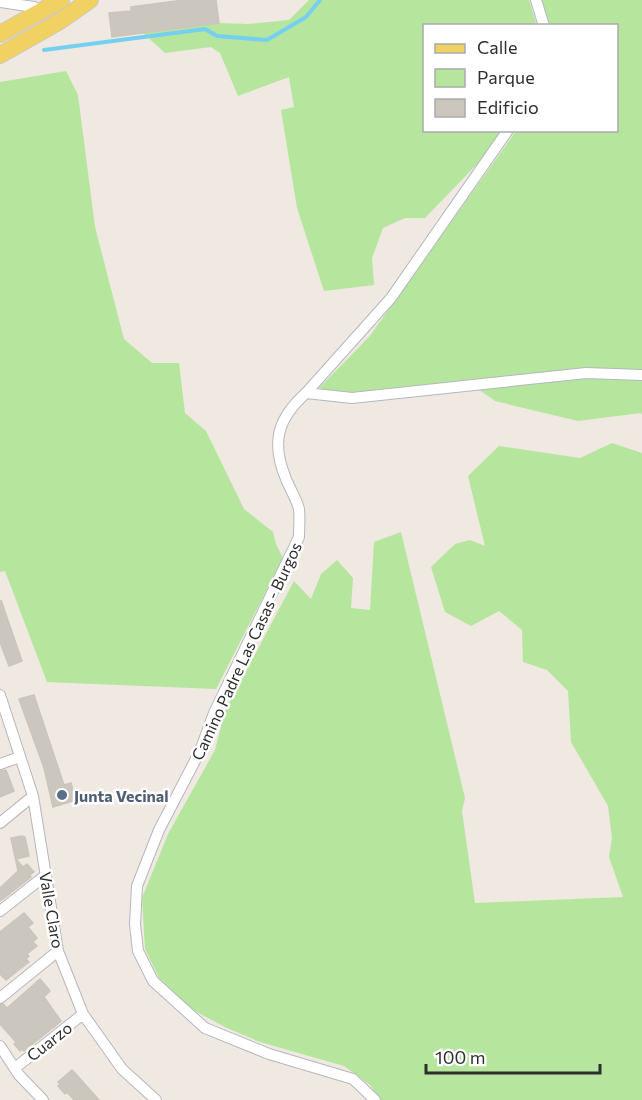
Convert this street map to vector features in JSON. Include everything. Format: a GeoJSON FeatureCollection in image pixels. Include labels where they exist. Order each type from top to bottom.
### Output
{"type":"FeatureCollection","features":[{"type":"Feature","properties":{"kind":"main road"},"geometry":{"type":"LineString","coordinates":[[0,34],[61,0]]}},
{"type":"Feature","properties":{"kind":"main road"},"geometry":{"type":"LineString","coordinates":[[0,55],[60,21],[90,0]]}},
{"type":"Feature","properties":{"kind":"street"},"geometry":{"type":"LineString","coordinates":[[536,0],[543,24]]}},
{"type":"Feature","properties":{"kind":"street"},"geometry":{"type":"LineString","coordinates":[[0,2],[34,7],[40,13]]}},
{"type":"Feature","properties":{"kind":"street","name":"Camino Padre Las Casas - Burgos"},"geometry":{"type":"LineString","coordinates":[[375,1100],[353,1079],[269,1054],[205,1028],[153,981],[138,951],[135,924],[137,886],[159,830],[201,751],[214,713],[300,537],[299,509],[279,462],[279,429],[290,407],[306,393],[391,298],[507,132]]}},
{"type":"Feature","properties":{"kind":"street"},"geometry":{"type":"LineString","coordinates":[[306,393],[352,398],[586,373],[642,375]]}},
{"type":"Feature","properties":{"kind":"street","name":"Valle Claro"},"geometry":{"type":"LineString","coordinates":[[0,695],[33,796],[58,951],[83,1014],[122,1069],[156,1100]]}},
{"type":"Feature","properties":{"kind":"street"},"geometry":{"type":"LineString","coordinates":[[0,764],[20,757]]}},
{"type":"Feature","properties":{"kind":"street"},"geometry":{"type":"LineString","coordinates":[[0,823],[33,796]]}},
{"type":"Feature","properties":{"kind":"street"},"geometry":{"type":"LineString","coordinates":[[0,911],[46,874]]}},
{"type":"Feature","properties":{"kind":"street"},"geometry":{"type":"LineString","coordinates":[[0,998],[58,951]]}},
{"type":"Feature","properties":{"kind":"street","name":"Cuarzo"},"geometry":{"type":"LineString","coordinates":[[15,1068],[83,1014]]}},
{"type":"Feature","properties":{"kind":"street"},"geometry":{"type":"LineString","coordinates":[[0,1046],[15,1068],[43,1100]]}},
{"type":"Feature","properties":{"kind":"green space"},"geometry":{"type":"Polygon","coordinates":[[[309,0],[529,0],[536,22],[534,24],[423,24],[423,132],[500,132],[480,161],[425,218],[405,218],[383,228],[372,258],[374,285],[324,291],[297,208],[281,110],[294,107],[289,77],[238,96],[220,53],[211,47],[165,53],[143,33],[219,23],[248,24],[289,20],[309,0]]]}},
{"type":"Feature","properties":{"kind":"green space"},"geometry":{"type":"Polygon","coordinates":[[[540,0],[642,0],[642,415],[641,413],[578,421],[495,401],[481,391],[459,382],[352,394],[319,388],[369,337],[515,132],[618,132],[618,24],[548,24],[540,0]]]}},
{"type":"Feature","properties":{"kind":"green space"},"geometry":{"type":"Polygon","coordinates":[[[66,71],[78,95],[95,227],[124,339],[152,363],[179,363],[185,413],[206,431],[244,509],[273,532],[283,558],[216,689],[47,682],[5,571],[0,572],[0,82],[66,71]]]}},
{"type":"Feature","properties":{"kind":"green space"},"geometry":{"type":"Polygon","coordinates":[[[612,443],[642,453],[642,1100],[380,1100],[370,1085],[344,1066],[260,1042],[191,1009],[159,978],[145,949],[142,898],[168,834],[215,750],[225,711],[294,581],[311,599],[321,574],[337,560],[353,578],[351,608],[370,610],[374,542],[401,532],[465,798],[462,811],[475,903],[623,897],[609,857],[612,838],[608,806],[571,742],[568,691],[547,670],[523,662],[522,630],[499,611],[471,626],[445,612],[431,567],[455,544],[470,540],[485,546],[468,476],[499,446],[580,458],[612,443]]]}},
{"type":"Feature","properties":{"kind":"building"},"geometry":{"type":"Polygon","coordinates":[[[184,0],[216,0],[219,23],[112,37],[109,13],[131,11],[131,7],[184,0]]]}},
{"type":"Feature","properties":{"kind":"building"},"geometry":{"type":"Polygon","coordinates":[[[1,600],[22,661],[9,666],[0,642],[1,600]]]}},
{"type":"Feature","properties":{"kind":"building"},"geometry":{"type":"Polygon","coordinates":[[[34,695],[64,785],[71,783],[76,800],[53,807],[44,768],[19,699],[34,695]]]}},
{"type":"Feature","properties":{"kind":"building"},"geometry":{"type":"Polygon","coordinates":[[[6,770],[14,791],[0,797],[0,771],[6,770]]]}},
{"type":"Feature","properties":{"kind":"building"},"geometry":{"type":"Polygon","coordinates":[[[25,837],[29,856],[16,859],[23,867],[27,864],[34,872],[30,875],[31,877],[0,901],[0,888],[18,871],[11,838],[25,837]]]}},
{"type":"Feature","properties":{"kind":"building"},"geometry":{"type":"Polygon","coordinates":[[[24,913],[33,923],[28,927],[37,938],[33,942],[37,946],[27,954],[29,956],[26,959],[29,962],[6,980],[0,974],[0,932],[24,913]]]}},
{"type":"Feature","properties":{"kind":"building"},"geometry":{"type":"Polygon","coordinates":[[[40,979],[50,991],[44,997],[61,1021],[24,1051],[22,1049],[20,1051],[14,1044],[16,1042],[0,1024],[0,1005],[3,1004],[7,1008],[40,979]]]}},
{"type":"Feature","properties":{"kind":"building"},"geometry":{"type":"Polygon","coordinates":[[[72,1070],[99,1100],[74,1100],[67,1092],[65,1094],[58,1086],[60,1084],[58,1082],[72,1070]]]}},
{"type":"Feature","properties":{"kind":"waterway"},"geometry":{"type":"LineString","coordinates":[[44,50],[205,29],[217,36],[267,40],[306,17],[320,0]]}},
{"type":"Feature","properties":{"kind":"place","name":"Junta Vecinal"},"geometry":{"type":"Point","coordinates":[62,795]}}]}
